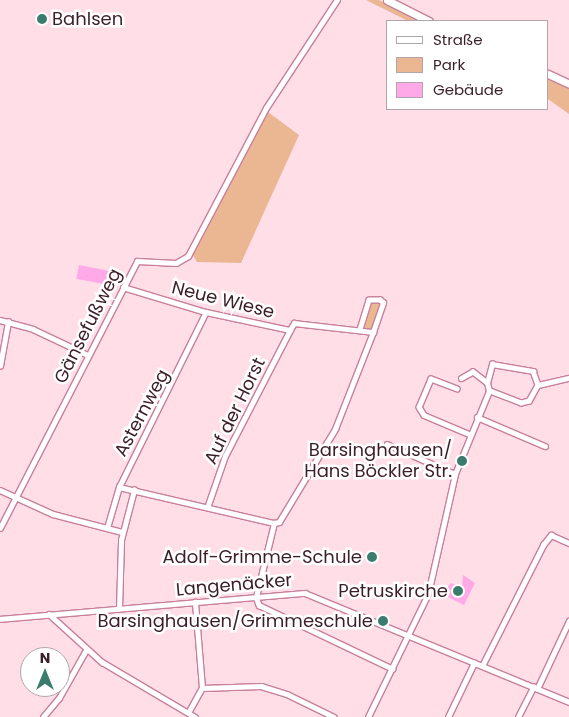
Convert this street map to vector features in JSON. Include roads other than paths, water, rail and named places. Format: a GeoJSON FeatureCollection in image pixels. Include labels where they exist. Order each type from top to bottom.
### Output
{"type":"FeatureCollection","features":[{"type":"Feature","properties":{"kind":"main road"},"geometry":{"type":"LineString","coordinates":[[387,0],[427,20]]}},
{"type":"Feature","properties":{"kind":"main road"},"geometry":{"type":"LineString","coordinates":[[549,74],[569,84]]}},
{"type":"Feature","properties":{"kind":"street","name":"Gänsefußweg"},"geometry":{"type":"LineString","coordinates":[[0,528],[137,261],[176,263],[188,256],[266,108],[337,0]]}},
{"type":"Feature","properties":{"kind":"street","name":"Neue Wiese"},"geometry":{"type":"LineString","coordinates":[[123,287],[206,312],[290,330],[294,323],[360,329],[373,332]]}},
{"type":"Feature","properties":{"kind":"street"},"geometry":{"type":"LineString","coordinates":[[119,488],[208,505],[279,522],[335,429],[373,332],[383,303],[380,300],[369,300],[360,329]]}},
{"type":"Feature","properties":{"kind":"street","name":"Asternweg"},"geometry":{"type":"LineString","coordinates":[[107,528],[119,488],[206,312]]}},
{"type":"Feature","properties":{"kind":"street"},"geometry":{"type":"LineString","coordinates":[[0,320],[33,329],[88,355]]}},
{"type":"Feature","properties":{"kind":"street"},"geometry":{"type":"LineString","coordinates":[[0,366],[8,322]]}},
{"type":"Feature","properties":{"kind":"street","name":"Auf der Horst"},"geometry":{"type":"LineString","coordinates":[[208,505],[225,456],[290,330]]}},
{"type":"Feature","properties":{"kind":"street"},"geometry":{"type":"LineString","coordinates":[[368,717],[428,594],[455,474],[469,434],[489,391],[487,382],[492,364],[532,371],[538,385],[530,401],[521,403],[489,391]]}},
{"type":"Feature","properties":{"kind":"street"},"geometry":{"type":"LineString","coordinates":[[462,378],[472,372],[487,382]]}},
{"type":"Feature","properties":{"kind":"street"},"geometry":{"type":"LineString","coordinates":[[538,385],[569,378]]}},
{"type":"Feature","properties":{"kind":"street"},"geometry":{"type":"LineString","coordinates":[[457,389],[431,379],[419,407],[424,415],[469,434]]}},
{"type":"Feature","properties":{"kind":"street"},"geometry":{"type":"LineString","coordinates":[[477,416],[545,446]]}},
{"type":"Feature","properties":{"kind":"street"},"geometry":{"type":"LineString","coordinates":[[387,444],[455,474]]}},
{"type":"Feature","properties":{"kind":"street"},"geometry":{"type":"LineString","coordinates":[[0,490],[15,498],[122,532]]}},
{"type":"Feature","properties":{"kind":"street"},"geometry":{"type":"LineString","coordinates":[[119,609],[122,532],[134,490]]}},
{"type":"Feature","properties":{"kind":"street"},"geometry":{"type":"LineString","coordinates":[[274,522],[256,597],[259,605],[393,669]]}},
{"type":"Feature","properties":{"kind":"street"},"geometry":{"type":"LineString","coordinates":[[482,666],[525,578],[551,535],[569,543]]}},
{"type":"Feature","properties":{"kind":"street","name":"Langenäcker"},"geometry":{"type":"LineString","coordinates":[[0,619],[305,593],[569,702]]}},
{"type":"Feature","properties":{"kind":"street"},"geometry":{"type":"LineString","coordinates":[[188,713],[202,688],[195,602]]}},
{"type":"Feature","properties":{"kind":"street"},"geometry":{"type":"LineString","coordinates":[[49,614],[86,650],[196,717]]}},
{"type":"Feature","properties":{"kind":"street"},"geometry":{"type":"LineString","coordinates":[[60,614],[61,626]]}},
{"type":"Feature","properties":{"kind":"street"},"geometry":{"type":"LineString","coordinates":[[518,717],[569,622]]}},
{"type":"Feature","properties":{"kind":"street"},"geometry":{"type":"LineString","coordinates":[[43,717],[59,698],[86,650]]}},
{"type":"Feature","properties":{"kind":"street"},"geometry":{"type":"LineString","coordinates":[[448,717],[474,662]]}},
{"type":"Feature","properties":{"kind":"street"},"geometry":{"type":"LineString","coordinates":[[202,688],[269,688],[334,717]]}},
{"type":"Feature","properties":{"kind":"place","name":"Bahlsen"},"geometry":{"type":"Point","coordinates":[42,19]}},
{"type":"Feature","properties":{"kind":"place","name":"Barsinghausen/ Hans Böckler Str."},"geometry":{"type":"Point","coordinates":[462,461]}},
{"type":"Feature","properties":{"kind":"place","name":"Adolf-Grimme-Schule"},"geometry":{"type":"Point","coordinates":[372,557]}},
{"type":"Feature","properties":{"kind":"place","name":"Petruskirche"},"geometry":{"type":"Point","coordinates":[458,591]}},
{"type":"Feature","properties":{"kind":"place","name":"Barsinghausen/Grimmeschule"},"geometry":{"type":"Point","coordinates":[383,621]}}]}
